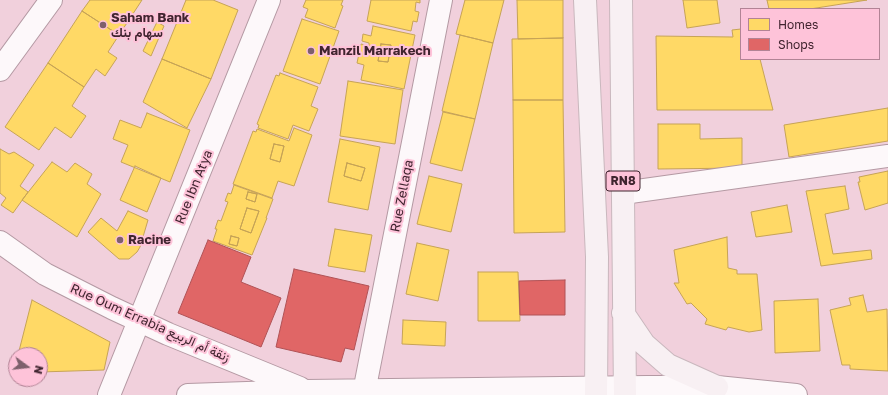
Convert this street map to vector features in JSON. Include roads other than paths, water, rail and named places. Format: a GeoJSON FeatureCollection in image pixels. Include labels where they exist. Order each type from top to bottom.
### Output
{"type":"FeatureCollection","features":[{"type":"Feature","properties":{"kind":"main road","name":"RN8"},"geometry":{"type":"LineString","coordinates":[[585,0],[597,257],[596,391]]}},
{"type":"Feature","properties":{"kind":"main road","name":"RN8"},"geometry":{"type":"LineString","coordinates":[[621,0],[623,313],[625,391]]}},
{"type":"Feature","properties":{"kind":"main road"},"geometry":{"type":"LineString","coordinates":[[623,313],[644,344],[668,365],[717,387]]}},
{"type":"Feature","properties":{"kind":"street"},"geometry":{"type":"LineString","coordinates":[[0,70],[51,0]]}},
{"type":"Feature","properties":{"kind":"street","name":"Rue Ibn Atya"},"geometry":{"type":"LineString","coordinates":[[109,395],[269,0]]}},
{"type":"Feature","properties":{"kind":"street","name":"Rue Zellaqa"},"geometry":{"type":"LineString","coordinates":[[364,392],[441,0]]}},
{"type":"Feature","properties":{"kind":"street"},"geometry":{"type":"LineString","coordinates":[[623,193],[888,156]]}},
{"type":"Feature","properties":{"kind":"street","name":"Rue Oum Errabia زنقة أم الربيع"},"geometry":{"type":"LineString","coordinates":[[0,242],[45,274],[140,321],[306,391]]}},
{"type":"Feature","properties":{"kind":"street"},"geometry":{"type":"LineString","coordinates":[[188,395],[306,391],[625,391],[717,387],[796,395]]}},
{"type":"Feature","properties":{"kind":"place","name":"Saham Bank سهام بنك"},"geometry":{"type":"Point","coordinates":[103,25]}},
{"type":"Feature","properties":{"kind":"place","name":"Manzil Marrakech"},"geometry":{"type":"Point","coordinates":[311,51]}},
{"type":"Feature","properties":{"kind":"place","name":"Racine"},"geometry":{"type":"Point","coordinates":[120,240]}}]}
